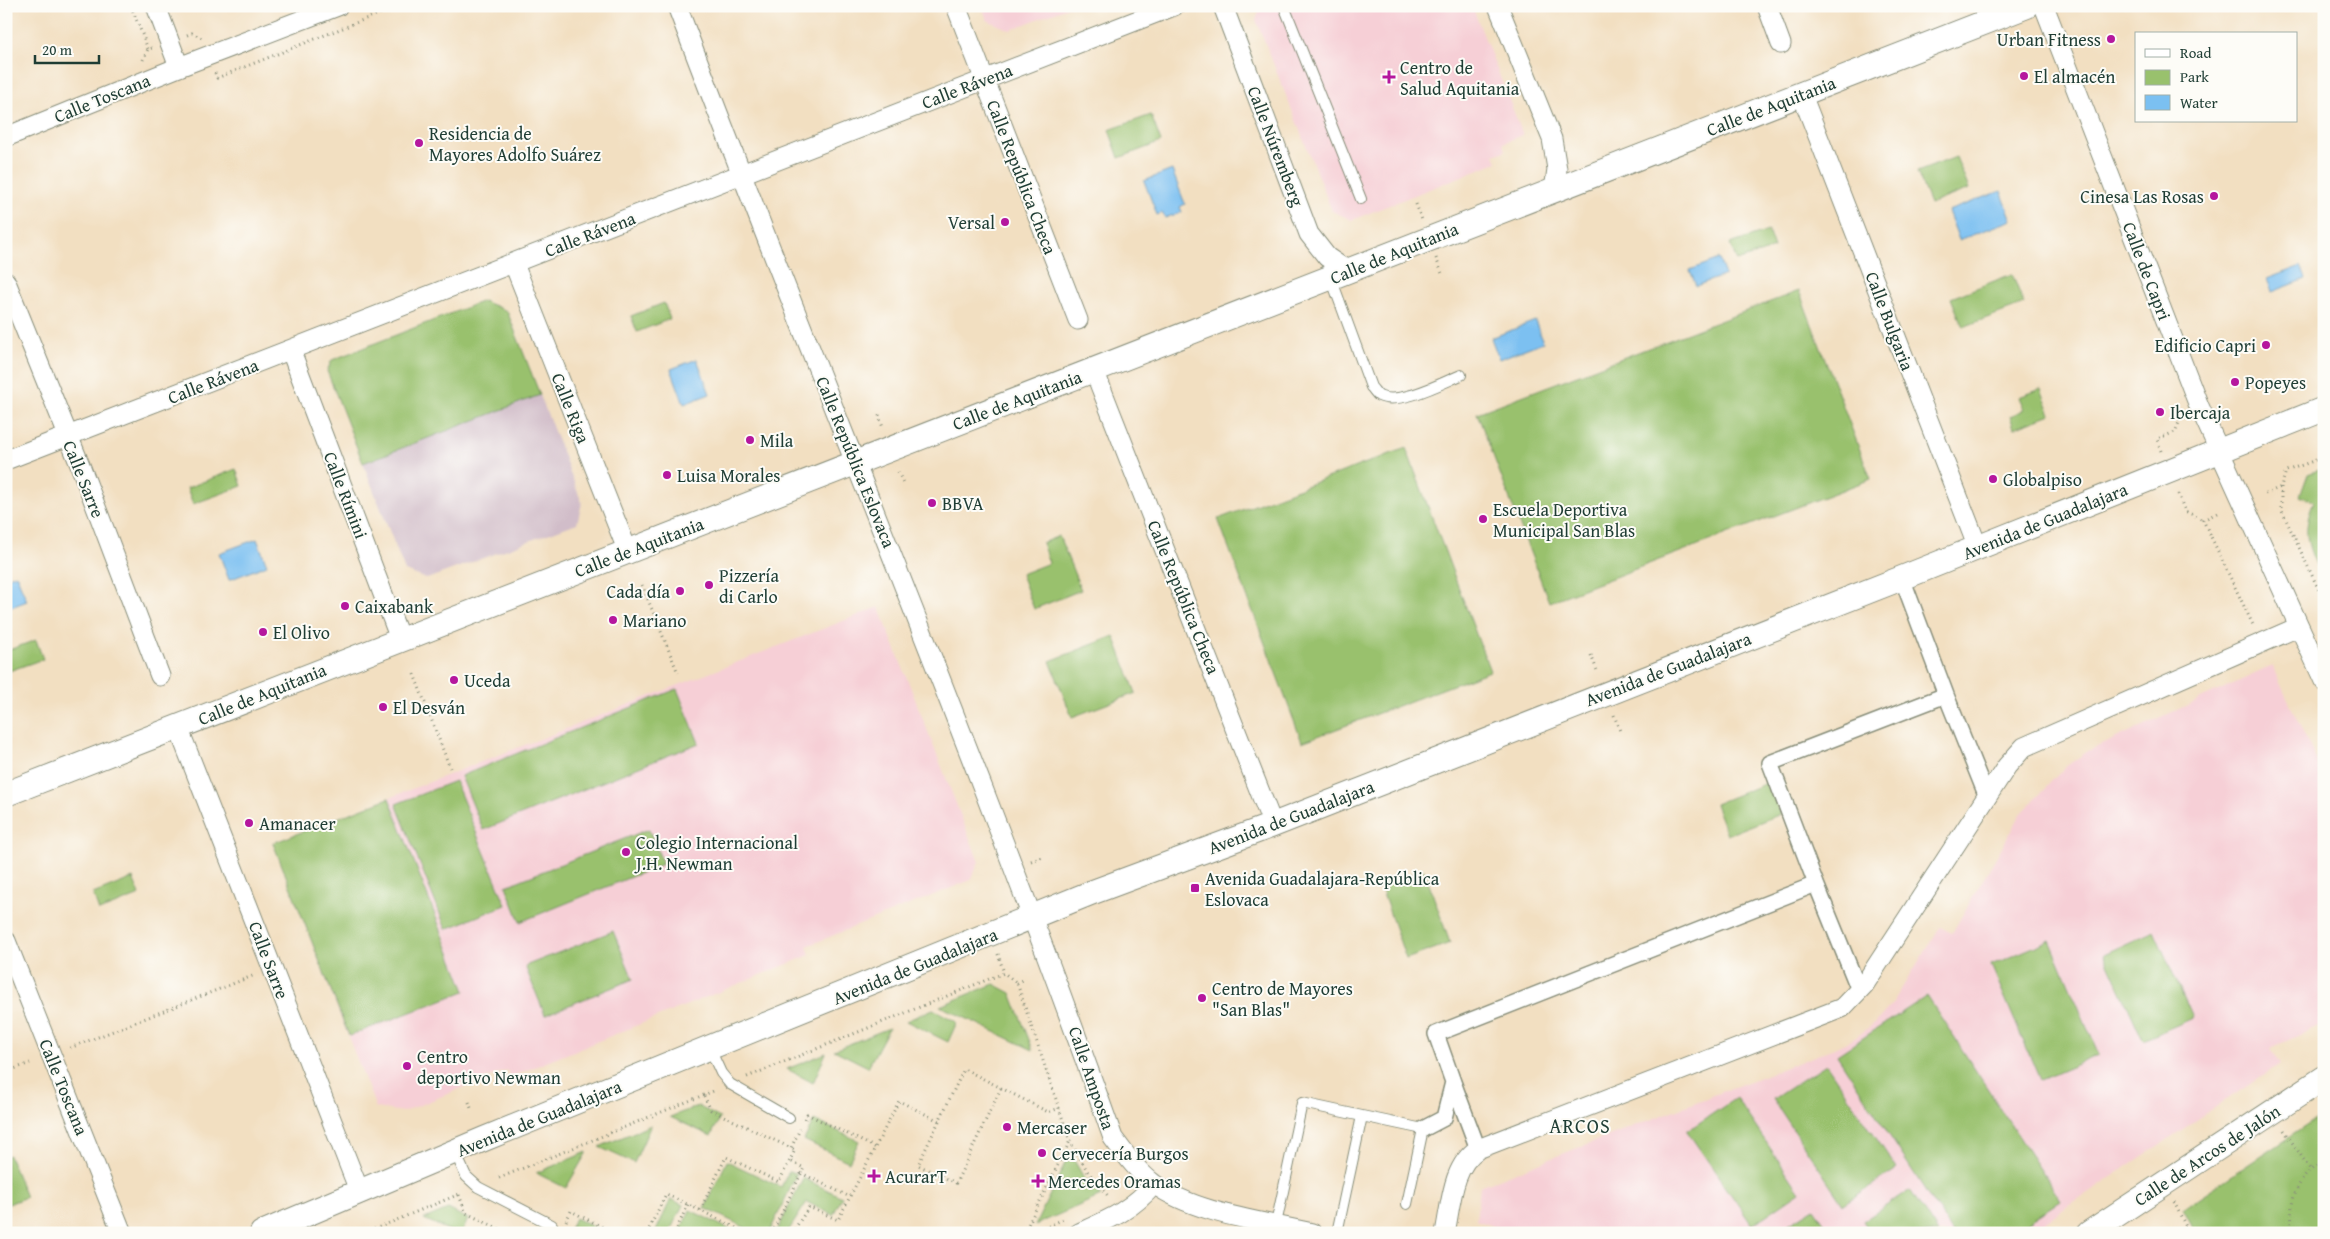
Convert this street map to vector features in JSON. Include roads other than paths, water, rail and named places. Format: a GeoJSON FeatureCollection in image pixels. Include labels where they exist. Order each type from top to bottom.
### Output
{"type":"FeatureCollection","features":[{"type":"Feature","properties":{"kind":"street"},"geometry":{"type":"LineString","coordinates":[[156,6],[179,67]]}},
{"type":"Feature","properties":{"kind":"street","name":"Calle Toscana"},"geometry":{"type":"LineString","coordinates":[[6,137],[179,67],[338,6]]}},
{"type":"Feature","properties":{"kind":"street","name":"Calle República Eslovaca"},"geometry":{"type":"LineString","coordinates":[[677,6],[741,175],[857,463],[1033,918]]}},
{"type":"Feature","properties":{"kind":"street","name":"Calle República Checa"},"geometry":{"type":"LineString","coordinates":[[956,6],[1078,320]]}},
{"type":"Feature","properties":{"kind":"street","name":"Calle Rávena"},"geometry":{"type":"LineString","coordinates":[[6,460],[291,351],[1174,6]]}},
{"type":"Feature","properties":{"kind":"street","name":"Calle Núremberg"},"geometry":{"type":"LineString","coordinates":[[1224,6],[1309,234],[1340,275]]}},
{"type":"Feature","properties":{"kind":"street"},"geometry":{"type":"LineString","coordinates":[[1498,6],[1552,139],[1557,169],[1554,190]]}},
{"type":"Feature","properties":{"kind":"street"},"geometry":{"type":"LineString","coordinates":[[1767,6],[1781,44]]}},
{"type":"Feature","properties":{"kind":"street","name":"Calle de Aquitania"},"geometry":{"type":"LineString","coordinates":[[6,794],[2027,6]]}},
{"type":"Feature","properties":{"kind":"street","name":"Calle de Capri"},"geometry":{"type":"LineString","coordinates":[[2044,6],[2199,406],[2324,681]]}},
{"type":"Feature","properties":{"kind":"street","name":"Calle Bulgaria"},"geometry":{"type":"LineString","coordinates":[[1802,94],[1978,548]]}},
{"type":"Feature","properties":{"kind":"street","name":"Calle Riga"},"geometry":{"type":"LineString","coordinates":[[514,264],[628,552]]}},
{"type":"Feature","properties":{"kind":"street","name":"Calle Sarre"},"geometry":{"type":"LineString","coordinates":[[6,282],[160,676]]}},
{"type":"Feature","properties":{"kind":"street","name":"Calle Rímini"},"geometry":{"type":"LineString","coordinates":[[291,351],[400,639]]}},
{"type":"Feature","properties":{"kind":"street","name":"Calle República Checa"},"geometry":{"type":"LineString","coordinates":[[1094,370],[1273,825]]}},
{"type":"Feature","properties":{"kind":"street","name":"Avenida de Guadalajara"},"geometry":{"type":"LineString","coordinates":[[262,1233],[455,1152],[1093,892],[1273,825],[1978,548],[2324,409]]}},
{"type":"Feature","properties":{"kind":"street"},"geometry":{"type":"LineString","coordinates":[[1902,578],[1987,797]]}},
{"type":"Feature","properties":{"kind":"street"},"geometry":{"type":"LineString","coordinates":[[1445,1233],[1460,1167],[1466,1156],[1478,1149],[1842,1008],[1859,990],[2007,766],[2024,747],[2298,627]]}},
{"type":"Feature","properties":{"kind":"street"},"geometry":{"type":"LineString","coordinates":[[1859,990],[1770,763],[1946,695]]}},
{"type":"Feature","properties":{"kind":"street","name":"Calle Sarre"},"geometry":{"type":"LineString","coordinates":[[178,727],[360,1193]]}},
{"type":"Feature","properties":{"kind":"street"},"geometry":{"type":"LineString","coordinates":[[1478,1149],[1436,1034],[1816,884]]}},
{"type":"Feature","properties":{"kind":"street","name":"Calle Amposta"},"geometry":{"type":"LineString","coordinates":[[1033,918],[1113,1138],[1132,1162],[1154,1184],[1194,1205],[1312,1233]]}},
{"type":"Feature","properties":{"kind":"street","name":"Calle Toscana"},"geometry":{"type":"LineString","coordinates":[[6,940],[122,1233]]}},
{"type":"Feature","properties":{"kind":"street","name":"Calle de Arcos de Jalón"},"geometry":{"type":"LineString","coordinates":[[2089,1233],[2324,1078]]}},
{"type":"Feature","properties":{"kind":"street"},"geometry":{"type":"LineString","coordinates":[[1423,1129],[1444,1118],[1453,1082]]}},
{"type":"Feature","properties":{"kind":"street"},"geometry":{"type":"LineString","coordinates":[[1079,1233],[1120,1215],[1142,1197],[1154,1184]]}},
{"type":"Feature","properties":{"kind":"lane"},"geometry":{"type":"LineString","coordinates":[[1284,6],[1361,199]]}},
{"type":"Feature","properties":{"kind":"lane"},"geometry":{"type":"LineString","coordinates":[[1340,275],[1371,387],[1378,396],[1402,398],[1461,375]]}},
{"type":"Feature","properties":{"kind":"lane"},"geometry":{"type":"LineString","coordinates":[[710,1049],[721,1073],[730,1084],[790,1118]]}},
{"type":"Feature","properties":{"kind":"lane"},"geometry":{"type":"LineString","coordinates":[[1276,1224],[1302,1103],[1423,1129],[1407,1204]]}},
{"type":"Feature","properties":{"kind":"lane"},"geometry":{"type":"LineString","coordinates":[[1337,1233],[1362,1116]]}},
{"type":"Feature","properties":{"kind":"lane"},"geometry":{"type":"LineString","coordinates":[[455,1152],[466,1176],[478,1187],[552,1225]]}},
{"type":"Feature","properties":{"kind":"water"},"geometry":{"type":"Polygon","coordinates":[[[1172,170],[1185,204],[1180,207],[1182,212],[1165,218],[1162,213],[1157,215],[1144,181],[1172,170]]]}},
{"type":"Feature","properties":{"kind":"water"},"geometry":{"type":"Polygon","coordinates":[[[2001,191],[2012,220],[1959,240],[1948,211],[2001,191]]]}},
{"type":"Feature","properties":{"kind":"water"},"geometry":{"type":"Polygon","coordinates":[[[1719,259],[1725,275],[1696,286],[1690,270],[1719,259]]]}},
{"type":"Feature","properties":{"kind":"water"},"geometry":{"type":"Polygon","coordinates":[[[2301,266],[2306,279],[2272,292],[2267,279],[2301,266]]]}},
{"type":"Feature","properties":{"kind":"water"},"geometry":{"type":"Polygon","coordinates":[[[1535,321],[1543,342],[1499,359],[1491,338],[1535,321]]]}},
{"type":"Feature","properties":{"kind":"water"},"geometry":{"type":"Polygon","coordinates":[[[697,359],[710,394],[684,404],[671,369],[697,359]]]}},
{"type":"Feature","properties":{"kind":"water"},"geometry":{"type":"Polygon","coordinates":[[[257,539],[267,565],[229,580],[219,553],[257,539]]]}},
{"type":"Feature","properties":{"kind":"water"},"geometry":{"type":"Polygon","coordinates":[[[16,574],[27,601],[6,609],[6,578],[16,574]]]}},
{"type":"Feature","properties":{"kind":"place","name":"Urban Fitness"},"geometry":{"type":"Point","coordinates":[2111,39]}},
{"type":"Feature","properties":{"kind":"place","name":"El almacén"},"geometry":{"type":"Point","coordinates":[2024,76]}},
{"type":"Feature","properties":{"kind":"place","name":"Centro de Salud Aquitania"},"geometry":{"type":"Point","coordinates":[1389,77]}},
{"type":"Feature","properties":{"kind":"place","name":"Residencia de Mayores Adolfo Suárez"},"geometry":{"type":"Point","coordinates":[419,143]}},
{"type":"Feature","properties":{"kind":"place","name":"Cinesa Las Rosas"},"geometry":{"type":"Point","coordinates":[2214,196]}},
{"type":"Feature","properties":{"kind":"place","name":"Versal"},"geometry":{"type":"Point","coordinates":[1005,222]}},
{"type":"Feature","properties":{"kind":"place","name":"Edificio Capri"},"geometry":{"type":"Point","coordinates":[2266,345]}},
{"type":"Feature","properties":{"kind":"place","name":"Popeyes"},"geometry":{"type":"Point","coordinates":[2235,382]}},
{"type":"Feature","properties":{"kind":"place","name":"Ibercaja"},"geometry":{"type":"Point","coordinates":[2160,412]}},
{"type":"Feature","properties":{"kind":"place","name":"Mila"},"geometry":{"type":"Point","coordinates":[750,440]}},
{"type":"Feature","properties":{"kind":"place","name":"Luisa Morales"},"geometry":{"type":"Point","coordinates":[667,475]}},
{"type":"Feature","properties":{"kind":"place","name":"Globalpiso"},"geometry":{"type":"Point","coordinates":[1993,479]}},
{"type":"Feature","properties":{"kind":"place","name":"BBVA"},"geometry":{"type":"Point","coordinates":[932,503]}},
{"type":"Feature","properties":{"kind":"place","name":"Escuela Deportiva Municipal San Blas"},"geometry":{"type":"Point","coordinates":[1483,519]}},
{"type":"Feature","properties":{"kind":"place","name":"Pizzería di Carlo"},"geometry":{"type":"Point","coordinates":[709,585]}},
{"type":"Feature","properties":{"kind":"place","name":"Cada día"},"geometry":{"type":"Point","coordinates":[680,591]}},
{"type":"Feature","properties":{"kind":"place","name":"Caixabank"},"geometry":{"type":"Point","coordinates":[345,606]}},
{"type":"Feature","properties":{"kind":"place","name":"Mariano"},"geometry":{"type":"Point","coordinates":[613,620]}},
{"type":"Feature","properties":{"kind":"place","name":"El Olivo"},"geometry":{"type":"Point","coordinates":[263,632]}},
{"type":"Feature","properties":{"kind":"place","name":"Uceda"},"geometry":{"type":"Point","coordinates":[454,680]}},
{"type":"Feature","properties":{"kind":"place","name":"El Desván"},"geometry":{"type":"Point","coordinates":[383,707]}},
{"type":"Feature","properties":{"kind":"place","name":"Amanacer"},"geometry":{"type":"Point","coordinates":[249,823]}},
{"type":"Feature","properties":{"kind":"place","name":"Colegio Internacional J.H. Newman"},"geometry":{"type":"Point","coordinates":[626,852]}},
{"type":"Feature","properties":{"kind":"place","name":"Avenida Guadalajara-República Eslovaca"},"geometry":{"type":"Point","coordinates":[1195,888]}},
{"type":"Feature","properties":{"kind":"place","name":"Centro de Mayores \"San Blas\""},"geometry":{"type":"Point","coordinates":[1202,998]}},
{"type":"Feature","properties":{"kind":"place","name":"Centro deportivo Newman"},"geometry":{"type":"Point","coordinates":[407,1066]}},
{"type":"Feature","properties":{"kind":"place","name":"Mercaser"},"geometry":{"type":"Point","coordinates":[1007,1127]}},
{"type":"Feature","properties":{"kind":"place","name":"Cervecería Burgos"},"geometry":{"type":"Point","coordinates":[1042,1153]}},
{"type":"Feature","properties":{"kind":"place","name":"AcurarT"},"geometry":{"type":"Point","coordinates":[874,1176]}},
{"type":"Feature","properties":{"kind":"place","name":"Mercedes Oramas"},"geometry":{"type":"Point","coordinates":[1038,1181]}},
{"type":"Feature","properties":{"kind":"district","name":"ARCOS"},"geometry":{"type":"Point","coordinates":[1580,1125]}}]}
